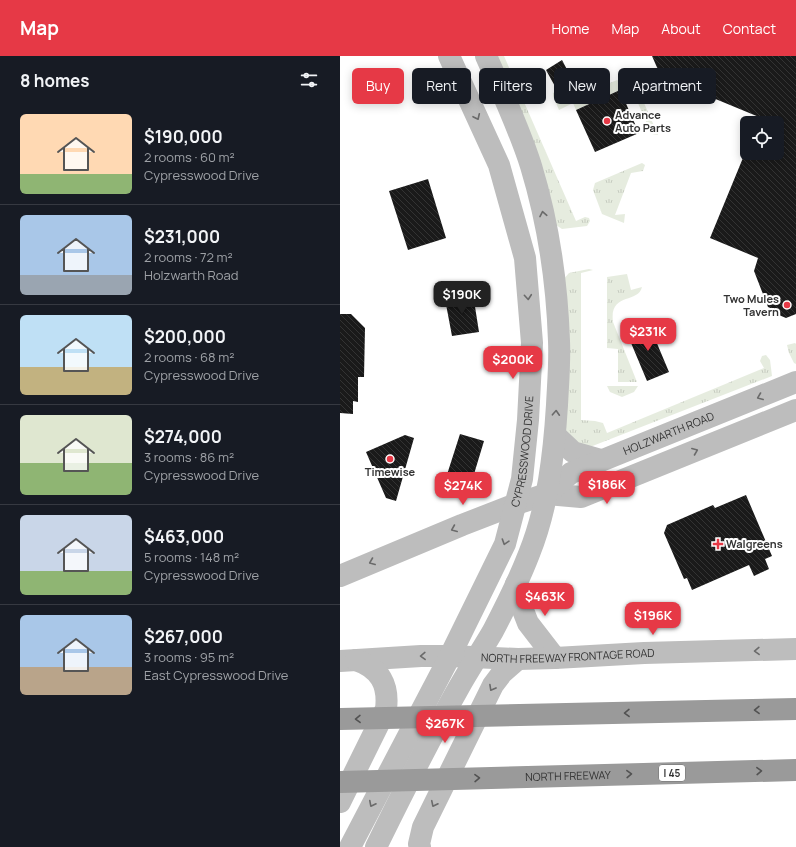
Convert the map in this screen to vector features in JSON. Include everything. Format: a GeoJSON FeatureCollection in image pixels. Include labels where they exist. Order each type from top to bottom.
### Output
{"type":"FeatureCollection","features":[{"type":"Feature","properties":{"kind":"highway"},"geometry":{"type":"LineString","coordinates":[[340,719],[796,709]]}},
{"type":"Feature","properties":{"kind":"highway","name":"NORTH FREEWAY"},"geometry":{"type":"LineString","coordinates":[[340,782],[796,770]]}},
{"type":"Feature","properties":{"kind":"main road","name":"CYPRESSWOOD DRIVE"},"geometry":{"type":"LineString","coordinates":[[350,847],[450,656],[505,544],[522,479],[532,343],[525,258],[499,165],[449,56]]}},
{"type":"Feature","properties":{"kind":"main road"},"geometry":{"type":"LineString","coordinates":[[376,847],[457,690],[492,632],[516,584],[530,553],[538,530],[547,494],[555,435],[560,342],[551,252],[542,206],[531,167],[517,129],[486,56]]}},
{"type":"Feature","properties":{"kind":"main road","name":"HOLZWARTH ROAD"},"geometry":{"type":"LineString","coordinates":[[547,494],[572,473],[600,460],[796,382]]}},
{"type":"Feature","properties":{"kind":"main road","name":"HOLZWARTH ROAD"},"geometry":{"type":"LineString","coordinates":[[340,576],[516,504],[547,494],[581,496],[796,410]]}},
{"type":"Feature","properties":{"kind":"main road"},"geometry":{"type":"LineString","coordinates":[[555,435],[574,452],[600,460]]}},
{"type":"Feature","properties":{"kind":"main road"},"geometry":{"type":"LineString","coordinates":[[516,584],[519,600],[528,623],[555,658]]}},
{"type":"Feature","properties":{"kind":"main road","name":"NORTH FREEWAY FRONTAGE ROAD"},"geometry":{"type":"LineString","coordinates":[[348,661],[450,656],[518,659],[644,653],[796,650]]}},
{"type":"Feature","properties":{"kind":"main road"},"geometry":{"type":"LineString","coordinates":[[420,847],[419,844],[423,827],[493,684],[502,673],[518,659]]}},
{"type":"Feature","properties":{"kind":"main road"},"geometry":{"type":"LineString","coordinates":[[340,802],[386,709],[387,700],[384,682],[379,675],[365,663],[348,661]]}},
{"type":"Feature","properties":{"kind":"green space"},"geometry":{"type":"Polygon","coordinates":[[[492,56],[504,56],[509,68],[496,68],[492,56]]]}},
{"type":"Feature","properties":{"kind":"green space"},"geometry":{"type":"Polygon","coordinates":[[[618,80],[618,91],[610,95],[610,83],[618,80]]]}},
{"type":"Feature","properties":{"kind":"green space"},"geometry":{"type":"Polygon","coordinates":[[[510,104],[525,104],[576,221],[585,217],[589,218],[590,221],[587,226],[562,229],[553,223],[510,104]]]}},
{"type":"Feature","properties":{"kind":"green space"},"geometry":{"type":"Polygon","coordinates":[[[556,104],[571,104],[559,110],[556,104]]]}},
{"type":"Feature","properties":{"kind":"green space"},"geometry":{"type":"Polygon","coordinates":[[[573,104],[589,104],[576,110],[573,104]]]}},
{"type":"Feature","properties":{"kind":"green space"},"geometry":{"type":"Polygon","coordinates":[[[638,104],[644,104],[658,135],[651,133],[638,104]]]}},
{"type":"Feature","properties":{"kind":"green space"},"geometry":{"type":"Polygon","coordinates":[[[642,163],[645,165],[643,171],[631,173],[615,215],[625,214],[624,223],[602,214],[593,190],[595,183],[642,163]]]}},
{"type":"Feature","properties":{"kind":"green space"},"geometry":{"type":"Polygon","coordinates":[[[589,269],[593,270],[581,273],[581,420],[603,423],[607,433],[764,368],[760,361],[762,356],[766,355],[770,360],[772,376],[590,447],[581,448],[564,429],[562,281],[569,273],[589,269]]]}},
{"type":"Feature","properties":{"kind":"green space"},"geometry":{"type":"Polygon","coordinates":[[[627,274],[631,290],[642,287],[635,295],[619,302],[615,306],[613,322],[637,382],[618,382],[618,349],[607,348],[607,277],[627,274]]]}},
{"type":"Feature","properties":{"kind":"green space"},"geometry":{"type":"Polygon","coordinates":[[[795,343],[796,364],[789,353],[787,345],[795,343]]]}},
{"type":"Feature","properties":{"kind":"green space"},"geometry":{"type":"Polygon","coordinates":[[[607,386],[638,386],[634,392],[622,397],[610,392],[607,386]]]}},
{"type":"Feature","properties":{"kind":"building"},"geometry":{"type":"Polygon","coordinates":[[[652,56],[796,56],[796,314],[786,318],[774,313],[775,310],[768,307],[754,271],[758,258],[710,238],[742,160],[784,160],[784,116],[757,116],[716,99],[716,68],[657,68],[652,56]]]}},
{"type":"Feature","properties":{"kind":"building"},"geometry":{"type":"Polygon","coordinates":[[[562,60],[566,68],[554,68],[554,85],[546,70],[562,60]]]}},
{"type":"Feature","properties":{"kind":"building","name":"Advance Auto Parts"},"geometry":{"type":"Polygon","coordinates":[[[618,91],[618,104],[626,104],[639,133],[595,152],[576,110],[589,104],[610,104],[610,95],[618,91]]]}},
{"type":"Feature","properties":{"kind":"building"},"geometry":{"type":"Polygon","coordinates":[[[428,179],[446,238],[408,250],[389,191],[428,179]]]}},
{"type":"Feature","properties":{"kind":"building"},"geometry":{"type":"Polygon","coordinates":[[[473,294],[479,332],[452,336],[445,299],[473,294]]]}},
{"type":"Feature","properties":{"kind":"building"},"geometry":{"type":"Polygon","coordinates":[[[340,314],[351,314],[365,328],[364,377],[358,377],[358,402],[353,401],[353,414],[340,413],[340,314]]]}},
{"type":"Feature","properties":{"kind":"building"},"geometry":{"type":"Polygon","coordinates":[[[648,322],[669,372],[647,381],[626,331],[648,322]]]}},
{"type":"Feature","properties":{"kind":"building"},"geometry":{"type":"Polygon","coordinates":[[[460,434],[484,441],[468,494],[443,487],[460,434]]]}},
{"type":"Feature","properties":{"kind":"building"},"geometry":{"type":"Polygon","coordinates":[[[405,435],[414,438],[396,501],[386,498],[366,452],[405,435]]]}},
{"type":"Feature","properties":{"kind":"building","name":"Walgreens"},"geometry":{"type":"Polygon","coordinates":[[[746,495],[772,556],[765,559],[769,569],[754,576],[749,565],[692,590],[687,578],[684,579],[664,533],[667,525],[713,505],[715,508],[746,495]]]}},
{"type":"Feature","properties":{"kind":"place","name":"Advance Auto Parts"},"geometry":{"type":"Point","coordinates":[607,121]}},
{"type":"Feature","properties":{"kind":"place","name":"Two Mules Tavern"},"geometry":{"type":"Point","coordinates":[787,305]}},
{"type":"Feature","properties":{"kind":"place","name":"Timewise"},"geometry":{"type":"Point","coordinates":[390,459]}},
{"type":"Feature","properties":{"kind":"place","name":"Walgreens"},"geometry":{"type":"Point","coordinates":[718,544]}}]}
